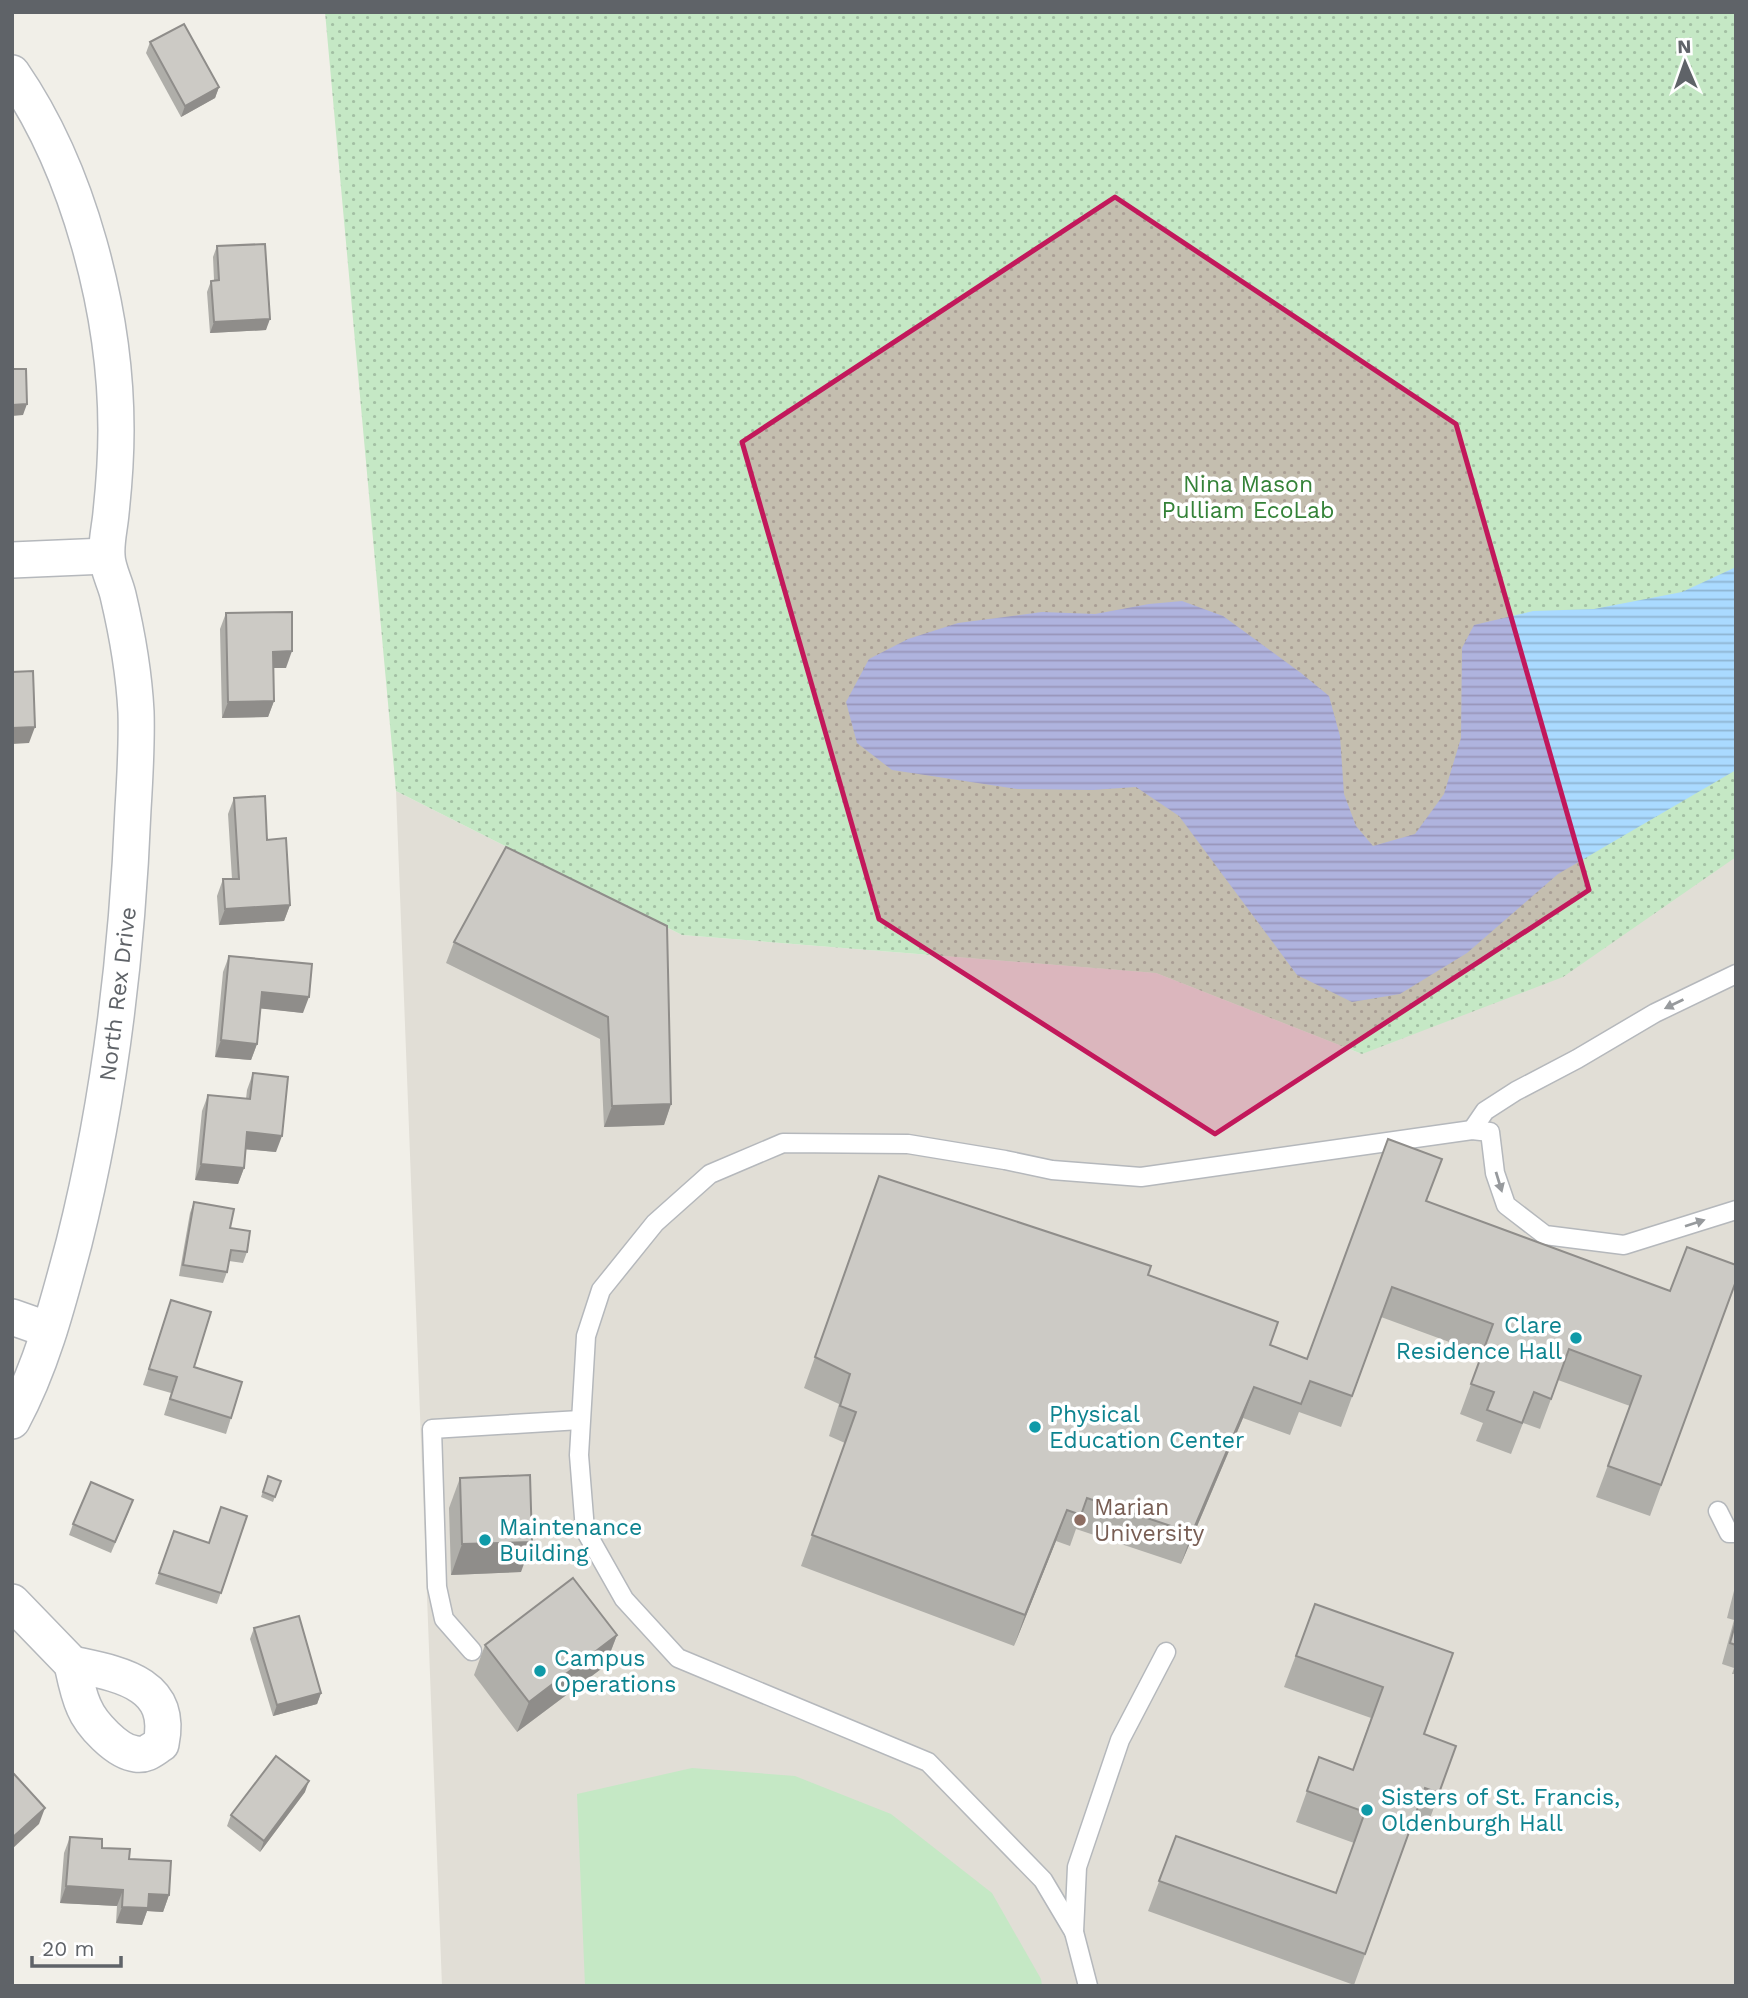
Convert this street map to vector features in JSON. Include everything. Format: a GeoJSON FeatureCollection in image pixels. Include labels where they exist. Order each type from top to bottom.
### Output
{"type":"FeatureCollection","features":[{"type":"Feature","properties":{"kind":"street"},"geometry":{"type":"LineString","coordinates":[[12,73],[33,107],[77,208],[100,290],[112,363],[116,429],[115,471],[106,556],[12,560]]}},
{"type":"Feature","properties":{"kind":"street","name":"North Rex Drive"},"geometry":{"type":"LineString","coordinates":[[12,1421],[49,1330],[76,1233],[101,1125],[118,1015],[128,918],[136,764],[135,708],[127,639],[106,556]]}},
{"type":"Feature","properties":{"kind":"street"},"geometry":{"type":"LineString","coordinates":[[12,1317],[49,1330]]}},
{"type":"Feature","properties":{"kind":"street"},"geometry":{"type":"LineString","coordinates":[[12,1602],[72,1664]]}},
{"type":"Feature","properties":{"kind":"lane"},"geometry":{"type":"LineString","coordinates":[[1472,1130],[1485,1111],[1516,1091],[1655,1013],[1736,974]]}},
{"type":"Feature","properties":{"kind":"lane"},"geometry":{"type":"LineString","coordinates":[[1088,1986],[1074,1933],[1043,1880],[928,1762],[678,1658],[624,1598],[585,1530],[579,1455],[586,1336],[601,1290],[655,1223],[710,1174],[783,1143],[908,1144],[1052,1170],[1141,1177],[1472,1130],[1490,1132],[1496,1173],[1506,1205],[1545,1235],[1624,1245],[1736,1210]]}},
{"type":"Feature","properties":{"kind":"lane"},"geometry":{"type":"LineString","coordinates":[[472,1651],[444,1619],[437,1587],[432,1429],[580,1420]]}},
{"type":"Feature","properties":{"kind":"lane"},"geometry":{"type":"LineString","coordinates":[[1718,1511],[1729,1533],[1736,1533]]}},
{"type":"Feature","properties":{"kind":"lane"},"geometry":{"type":"LineString","coordinates":[[1074,1933],[1077,1867],[1120,1740],[1166,1652]]}},
{"type":"Feature","properties":{"kind":"highlighted area"},"geometry":{"type":"Polygon","coordinates":[[[1115,197],[1456,424],[1589,890],[1215,1134],[879,919],[742,442],[1115,197]]]}},
{"type":"Feature","properties":{"kind":"shaded area","name":"Marian University"},"geometry":{"type":"Polygon","coordinates":[[[396,791],[682,935],[1156,973],[1362,1054],[1736,855],[1736,1986],[442,1986],[396,791]]]}},
{"type":"Feature","properties":{"kind":"green space","name":"Nina Mason Pulliam EcoLab"},"geometry":{"type":"Polygon","coordinates":[[[325,12],[1736,12],[1736,857],[1563,977],[1362,1054],[1156,973],[682,935],[396,791],[325,12]]]}},
{"type":"Feature","properties":{"kind":"green space"},"geometry":{"type":"Polygon","coordinates":[[[692,1768],[795,1776],[891,1814],[992,1893],[1041,1979],[1042,1986],[585,1986],[577,1794],[692,1768]]]}},
{"type":"Feature","properties":{"kind":"water"},"geometry":{"type":"Polygon","coordinates":[[[1736,567],[1736,770],[1558,874],[1467,953],[1400,994],[1352,1002],[1297,975],[1179,816],[1136,787],[1093,790],[1017,789],[892,770],[857,743],[846,702],[869,659],[908,639],[958,623],[1042,612],[1095,614],[1182,601],[1223,616],[1329,696],[1340,736],[1344,794],[1356,826],[1373,846],[1415,834],[1444,794],[1461,738],[1462,648],[1474,625],[1533,611],[1594,609],[1682,592],[1736,567]]]}},
{"type":"Feature","properties":{"kind":"building"},"geometry":{"type":"Polygon","coordinates":[[[184,24],[219,87],[185,106],[150,42],[184,24]]]}},
{"type":"Feature","properties":{"kind":"building"},"geometry":{"type":"Polygon","coordinates":[[[265,244],[270,319],[214,322],[211,281],[219,280],[217,246],[265,244]]]}},
{"type":"Feature","properties":{"kind":"building"},"geometry":{"type":"Polygon","coordinates":[[[12,369],[26,369],[27,404],[12,405],[12,369]]]}},
{"type":"Feature","properties":{"kind":"building"},"geometry":{"type":"Polygon","coordinates":[[[292,612],[292,651],[273,652],[274,701],[228,702],[226,613],[292,612]]]}},
{"type":"Feature","properties":{"kind":"building"},"geometry":{"type":"Polygon","coordinates":[[[33,671],[35,727],[12,728],[12,672],[33,671]]]}},
{"type":"Feature","properties":{"kind":"building"},"geometry":{"type":"Polygon","coordinates":[[[265,796],[267,840],[286,838],[290,905],[225,909],[223,879],[239,879],[234,798],[265,796]]]}},
{"type":"Feature","properties":{"kind":"building"},"geometry":{"type":"Polygon","coordinates":[[[506,847],[667,926],[671,1104],[612,1106],[608,1017],[454,942],[506,847]]]}},
{"type":"Feature","properties":{"kind":"building"},"geometry":{"type":"Polygon","coordinates":[[[229,956],[312,964],[309,997],[262,992],[257,1044],[221,1040],[229,956]]]}},
{"type":"Feature","properties":{"kind":"building"},"geometry":{"type":"Polygon","coordinates":[[[253,1073],[288,1077],[282,1136],[247,1132],[244,1168],[201,1164],[208,1095],[250,1099],[253,1073]]]}},
{"type":"Feature","properties":{"kind":"building","name":"Physical Education Center"},"geometry":{"type":"Polygon","coordinates":[[[1388,1139],[1442,1159],[1426,1201],[1670,1291],[1687,1247],[1736,1265],[1736,1281],[1661,1485],[1608,1466],[1641,1376],[1569,1349],[1551,1399],[1534,1392],[1522,1423],[1487,1410],[1494,1392],[1471,1384],[1493,1324],[1392,1287],[1352,1396],[1310,1381],[1301,1404],[1254,1387],[1192,1533],[1087,1498],[1081,1515],[1067,1510],[1025,1615],[812,1535],[856,1412],[840,1406],[850,1374],[815,1357],[879,1176],[1151,1266],[1148,1275],[1278,1322],[1270,1345],[1307,1359],[1388,1139]]]}},
{"type":"Feature","properties":{"kind":"building"},"geometry":{"type":"Polygon","coordinates":[[[194,1202],[234,1209],[230,1228],[250,1231],[247,1252],[231,1250],[227,1272],[183,1265],[194,1202]]]}},
{"type":"Feature","properties":{"kind":"building"},"geometry":{"type":"Polygon","coordinates":[[[171,1300],[211,1312],[194,1367],[242,1382],[231,1418],[170,1399],[177,1377],[149,1369],[171,1300]]]}},
{"type":"Feature","properties":{"kind":"building"},"geometry":{"type":"Polygon","coordinates":[[[530,1475],[532,1542],[462,1544],[460,1478],[530,1475]]]}},
{"type":"Feature","properties":{"kind":"building"},"geometry":{"type":"Polygon","coordinates":[[[268,1476],[281,1481],[275,1497],[263,1492],[268,1476]]]}},
{"type":"Feature","properties":{"kind":"building"},"geometry":{"type":"Polygon","coordinates":[[[91,1482],[133,1500],[115,1542],[73,1524],[91,1482]]]}},
{"type":"Feature","properties":{"kind":"building"},"geometry":{"type":"Polygon","coordinates":[[[221,1507],[247,1516],[221,1593],[159,1573],[174,1531],[209,1543],[221,1507]]]}},
{"type":"Feature","properties":{"kind":"building"},"geometry":{"type":"Polygon","coordinates":[[[573,1578],[617,1635],[529,1702],[485,1645],[573,1578]]]}},
{"type":"Feature","properties":{"kind":"building","name":"Sisters of St. Francis, Oldenburgh Hall"},"geometry":{"type":"Polygon","coordinates":[[[1315,1604],[1453,1653],[1424,1734],[1456,1746],[1439,1793],[1425,1788],[1365,1954],[1159,1881],[1176,1836],[1336,1893],[1365,1812],[1307,1791],[1319,1757],[1353,1770],[1383,1687],[1296,1656],[1315,1604]]]}},
{"type":"Feature","properties":{"kind":"building"},"geometry":{"type":"Polygon","coordinates":[[[299,1616],[321,1693],[277,1705],[254,1628],[299,1616]]]}},
{"type":"Feature","properties":{"kind":"building"},"geometry":{"type":"Polygon","coordinates":[[[1736,1621],[1736,1645],[1730,1643],[1736,1621]]]}},
{"type":"Feature","properties":{"kind":"building"},"geometry":{"type":"Polygon","coordinates":[[[276,1756],[309,1781],[264,1841],[231,1815],[276,1756]]]}},
{"type":"Feature","properties":{"kind":"building"},"geometry":{"type":"Polygon","coordinates":[[[14,1774],[45,1808],[12,1838],[12,1775],[14,1774]]]}},
{"type":"Feature","properties":{"kind":"building"},"geometry":{"type":"Polygon","coordinates":[[[70,1837],[102,1839],[102,1848],[130,1849],[129,1859],[171,1861],[169,1895],[149,1894],[148,1908],[122,1907],[123,1890],[66,1886],[70,1837]]]}},
{"type":"Feature","properties":{"kind":"place","name":"Clare Residence Hall"},"geometry":{"type":"Point","coordinates":[1576,1338]}},
{"type":"Feature","properties":{"kind":"place","name":"Physical Education Center"},"geometry":{"type":"Point","coordinates":[1035,1427]}},
{"type":"Feature","properties":{"kind":"place","name":"Marian University"},"geometry":{"type":"Point","coordinates":[1080,1520]}},
{"type":"Feature","properties":{"kind":"place","name":"Maintenance Building"},"geometry":{"type":"Point","coordinates":[485,1540]}},
{"type":"Feature","properties":{"kind":"place","name":"Campus Operations"},"geometry":{"type":"Point","coordinates":[540,1671]}},
{"type":"Feature","properties":{"kind":"place","name":"Sisters of St. Francis, Oldenburgh Hall"},"geometry":{"type":"Point","coordinates":[1367,1810]}}]}
